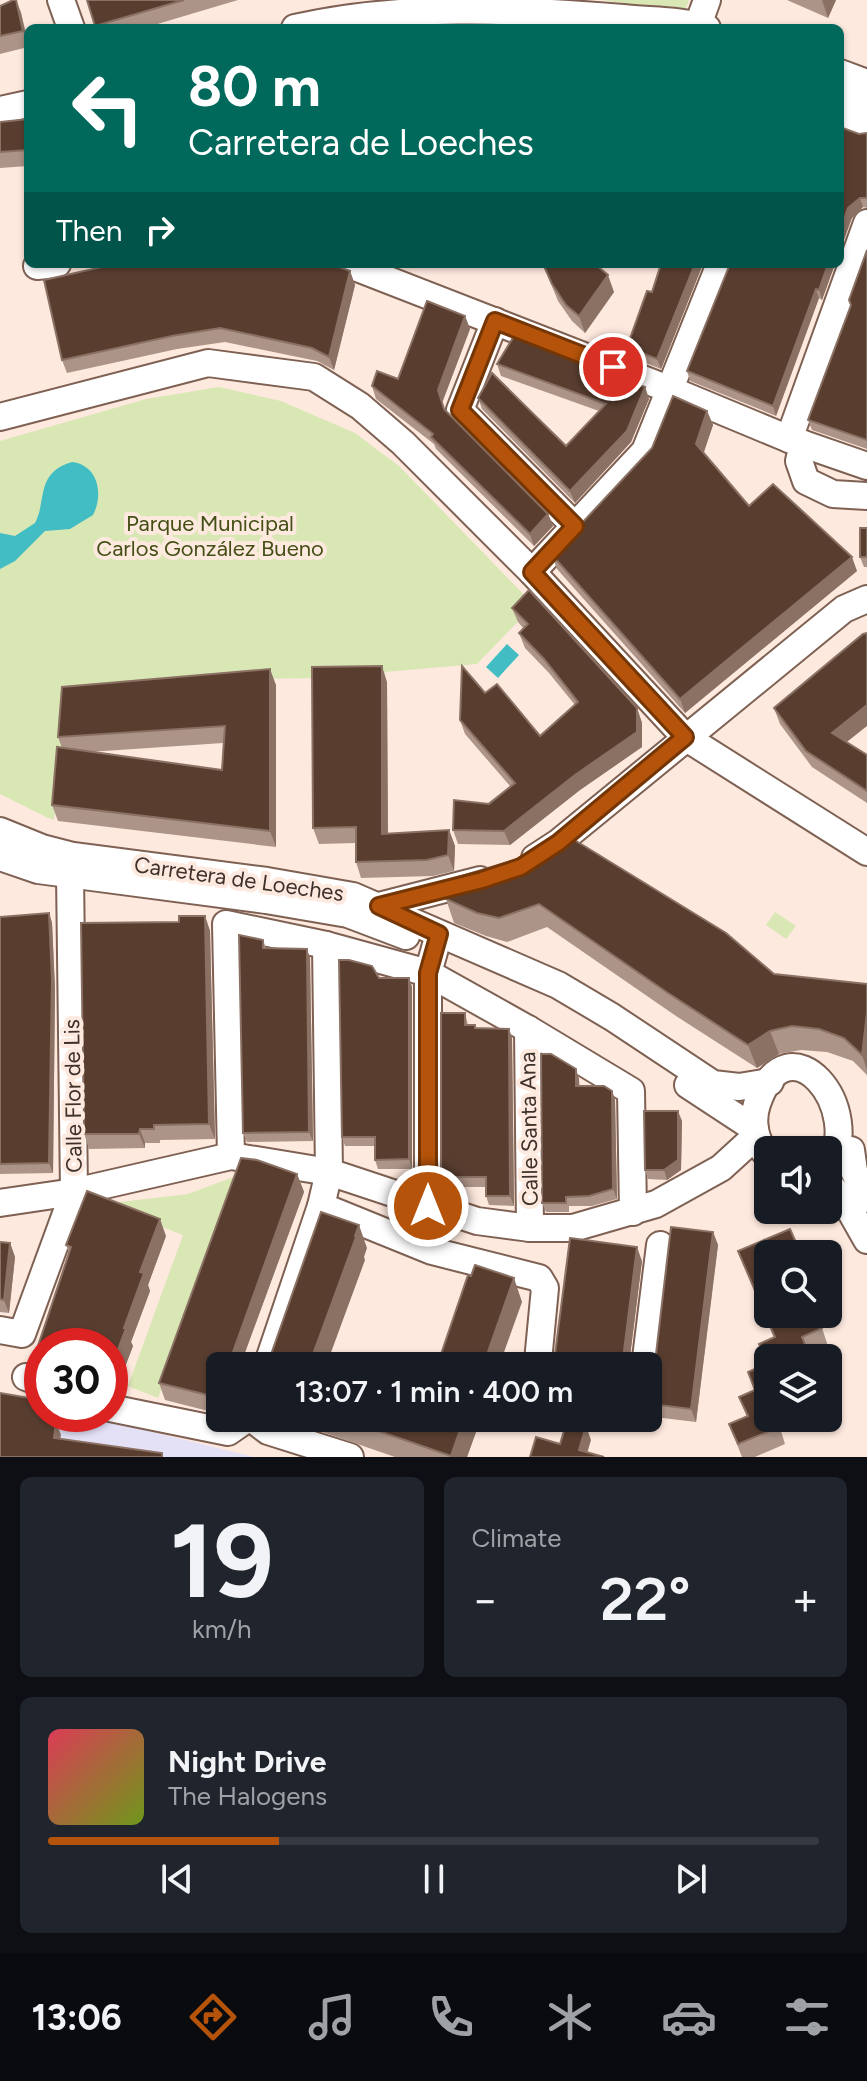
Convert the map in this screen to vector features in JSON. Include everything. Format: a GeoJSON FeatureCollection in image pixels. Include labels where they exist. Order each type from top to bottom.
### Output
{"type":"FeatureCollection","features":[{"type":"Feature","properties":{"kind":"street"},"geometry":{"type":"LineString","coordinates":[[61,0],[70,24]]}},
{"type":"Feature","properties":{"kind":"street"},"geometry":{"type":"LineString","coordinates":[[703,24],[707,0]]}},
{"type":"Feature","properties":{"kind":"street"},"geometry":{"type":"LineString","coordinates":[[311,24],[342,16],[454,11],[585,14],[676,24]]}},
{"type":"Feature","properties":{"kind":"street"},"geometry":{"type":"LineString","coordinates":[[342,16],[397,24]]}},
{"type":"Feature","properties":{"kind":"street"},"geometry":{"type":"LineString","coordinates":[[844,74],[867,83]]}},
{"type":"Feature","properties":{"kind":"street"},"geometry":{"type":"LineString","coordinates":[[844,94],[867,103]]}},
{"type":"Feature","properties":{"kind":"street"},"geometry":{"type":"LineString","coordinates":[[0,110],[24,105]]}},
{"type":"Feature","properties":{"kind":"street"},"geometry":{"type":"LineString","coordinates":[[844,120],[867,129]]}},
{"type":"Feature","properties":{"kind":"street"},"geometry":{"type":"LineString","coordinates":[[867,223],[796,442],[806,481],[833,494],[867,496]]}},
{"type":"Feature","properties":{"kind":"street"},"geometry":{"type":"LineString","coordinates":[[357,268],[796,442],[867,466]]}},
{"type":"Feature","properties":{"kind":"street"},"geometry":{"type":"LineString","coordinates":[[532,572],[645,451],[718,268]]}},
{"type":"Feature","properties":{"kind":"street"},"geometry":{"type":"LineString","coordinates":[[495,321],[460,410],[575,526]]}},
{"type":"Feature","properties":{"kind":"street"},"geometry":{"type":"LineString","coordinates":[[0,417],[208,363],[314,377],[360,406],[403,443],[532,572],[685,737],[867,852]]}},
{"type":"Feature","properties":{"kind":"street"},"geometry":{"type":"LineString","coordinates":[[348,914],[521,867],[558,843],[844,609],[867,599]]}},
{"type":"Feature","properties":{"kind":"street","name":"Carretera de Loeches"},"geometry":{"type":"LineString","coordinates":[[0,831],[42,848],[73,856],[295,886],[353,896],[379,906],[461,956],[548,999],[738,1116],[756,1136]]}},
{"type":"Feature","properties":{"kind":"street","name":"Carretera de Loeches"},"geometry":{"type":"LineString","coordinates":[[0,857],[38,870],[348,914],[437,940],[558,985],[713,1084],[739,1087],[770,1082],[786,1071],[804,1067],[822,1069],[839,1078],[852,1091],[859,1108],[857,1145]]}},
{"type":"Feature","properties":{"kind":"street","name":"Calle Flor de Lis"},"geometry":{"type":"LineString","coordinates":[[0,1330],[22,1334],[74,1192],[70,874]]}},
{"type":"Feature","properties":{"kind":"street"},"geometry":{"type":"LineString","coordinates":[[231,1156],[226,924],[326,945],[428,973],[631,1091],[633,1212]]}},
{"type":"Feature","properties":{"kind":"street"},"geometry":{"type":"LineString","coordinates":[[428,1206],[428,973],[437,940]]}},
{"type":"Feature","properties":{"kind":"street"},"geometry":{"type":"LineString","coordinates":[[272,1352],[321,1206],[329,1172],[326,945]]}},
{"type":"Feature","properties":{"kind":"street","name":"Calle Santa Ana"},"geometry":{"type":"LineString","coordinates":[[528,1029],[530,1228]]}},
{"type":"Feature","properties":{"kind":"street"},"geometry":{"type":"LineString","coordinates":[[759,1136],[754,1112],[770,1082]]}},
{"type":"Feature","properties":{"kind":"street"},"geometry":{"type":"LineString","coordinates":[[0,1203],[74,1192],[231,1156],[329,1172],[477,1221],[530,1228],[573,1228],[656,1204],[721,1168],[754,1144]]}},
{"type":"Feature","properties":{"kind":"street"},"geometry":{"type":"LineString","coordinates":[[857,1145],[854,1171],[867,1199]]}},
{"type":"Feature","properties":{"kind":"street"},"geometry":{"type":"LineString","coordinates":[[842,1199],[867,1240]]}},
{"type":"Feature","properties":{"kind":"street"},"geometry":{"type":"LineString","coordinates":[[321,1206],[432,1251],[539,1278],[545,1288],[539,1352]]}},
{"type":"Feature","properties":{"kind":"street"},"geometry":{"type":"LineString","coordinates":[[647,1352],[660,1245]]}},
{"type":"Feature","properties":{"kind":"street"},"geometry":{"type":"LineString","coordinates":[[128,1412],[206,1428]]}},
{"type":"Feature","properties":{"kind":"street"},"geometry":{"type":"LineString","coordinates":[[271,1432],[350,1457]]}},
{"type":"Feature","properties":{"kind":"shaded area"},"geometry":{"type":"Polygon","coordinates":[[[128,1426],[254,1457],[0,1457],[24,1432],[128,1432],[128,1426]]]}},
{"type":"Feature","properties":{"kind":"green space"},"geometry":{"type":"Polygon","coordinates":[[[601,0],[689,0],[685,11],[601,0]]]}},
{"type":"Feature","properties":{"kind":"green space","name":"Parque Municipal Carlos González Bueno"},"geometry":{"type":"Polygon","coordinates":[[[219,387],[281,401],[355,433],[399,466],[534,605],[477,664],[385,672],[385,682],[320,678],[251,679],[67,702],[54,820],[46,817],[0,794],[0,441],[146,399],[219,387]]]}},
{"type":"Feature","properties":{"kind":"green space"},"geometry":{"type":"Polygon","coordinates":[[[775,912],[796,926],[786,939],[766,925],[775,912]]]}},
{"type":"Feature","properties":{"kind":"green space"},"geometry":{"type":"Polygon","coordinates":[[[239,1175],[158,1398],[128,1386],[183,1235],[103,1204],[188,1194],[239,1175]]]}},
{"type":"Feature","properties":{"kind":"water"},"geometry":{"type":"Polygon","coordinates":[[[72,462],[88,469],[96,482],[98,498],[93,515],[70,529],[45,531],[15,561],[0,569],[0,533],[15,536],[35,523],[47,480],[60,467],[72,462]]]}},
{"type":"Feature","properties":{"kind":"water"},"geometry":{"type":"Polygon","coordinates":[[[507,644],[519,655],[498,678],[486,667],[507,644]]]}},
{"type":"Feature","properties":{"kind":"building"},"geometry":{"type":"Polygon","coordinates":[[[16,0],[23,31],[0,36],[0,6],[16,0]]]}},
{"type":"Feature","properties":{"kind":"building"},"geometry":{"type":"Polygon","coordinates":[[[87,0],[184,0],[102,24],[94,24],[87,0]]]}},
{"type":"Feature","properties":{"kind":"building"},"geometry":{"type":"Polygon","coordinates":[[[24,119],[24,150],[0,152],[0,122],[24,119]]]}},
{"type":"Feature","properties":{"kind":"building"},"geometry":{"type":"Polygon","coordinates":[[[844,128],[859,134],[867,133],[867,198],[860,198],[848,208],[844,220],[844,128]]]}},
{"type":"Feature","properties":{"kind":"building"},"geometry":{"type":"Polygon","coordinates":[[[867,250],[867,440],[808,420],[851,305],[849,300],[867,250]]]}},
{"type":"Feature","properties":{"kind":"building"},"geometry":{"type":"Polygon","coordinates":[[[97,268],[342,268],[350,271],[329,357],[312,348],[220,328],[62,360],[44,280],[97,268]]]}},
{"type":"Feature","properties":{"kind":"building"},"geometry":{"type":"Polygon","coordinates":[[[545,268],[600,268],[608,275],[579,316],[566,305],[545,268]]]}},
{"type":"Feature","properties":{"kind":"building"},"geometry":{"type":"Polygon","coordinates":[[[660,268],[693,268],[657,359],[627,347],[647,291],[652,292],[660,268]]]}},
{"type":"Feature","properties":{"kind":"building"},"geometry":{"type":"Polygon","coordinates":[[[728,268],[827,268],[773,406],[687,371],[728,268]]]}},
{"type":"Feature","properties":{"kind":"building"},"geometry":{"type":"Polygon","coordinates":[[[427,301],[465,316],[438,390],[444,409],[548,514],[530,534],[431,437],[433,434],[372,386],[377,371],[398,379],[427,301]]]}},
{"type":"Feature","properties":{"kind":"building"},"geometry":{"type":"Polygon","coordinates":[[[514,336],[645,387],[627,431],[570,491],[478,398],[492,373],[566,446],[606,404],[497,364],[514,336]]]}},
{"type":"Feature","properties":{"kind":"building"},"geometry":{"type":"Polygon","coordinates":[[[673,396],[707,411],[696,444],[749,506],[773,484],[852,557],[680,699],[552,555],[652,448],[673,396]]]}},
{"type":"Feature","properties":{"kind":"building"},"geometry":{"type":"Polygon","coordinates":[[[860,528],[867,528],[867,557],[860,557],[860,528]]]}},
{"type":"Feature","properties":{"kind":"building"},"geometry":{"type":"Polygon","coordinates":[[[529,590],[637,708],[637,732],[575,775],[504,831],[453,830],[454,800],[489,804],[515,783],[460,720],[462,666],[485,693],[497,684],[540,736],[578,702],[519,633],[528,624],[512,608],[529,590]]]}},
{"type":"Feature","properties":{"kind":"building"},"geometry":{"type":"Polygon","coordinates":[[[867,633],[867,705],[832,733],[867,755],[867,791],[806,751],[774,708],[867,633]]]}},
{"type":"Feature","properties":{"kind":"building"},"geometry":{"type":"Polygon","coordinates":[[[382,666],[382,834],[449,830],[448,855],[427,860],[356,862],[356,827],[313,828],[312,667],[382,666]]]}},
{"type":"Feature","properties":{"kind":"building"},"geometry":{"type":"Polygon","coordinates":[[[270,669],[270,831],[52,805],[57,747],[222,770],[225,726],[58,737],[62,687],[270,669]]]}},
{"type":"Feature","properties":{"kind":"building"},"geometry":{"type":"Polygon","coordinates":[[[568,836],[726,933],[774,974],[867,984],[862,1055],[844,1038],[819,1029],[792,1026],[770,1031],[748,1045],[539,904],[499,918],[477,913],[446,899],[448,880],[518,859],[538,846],[568,836]]]}},
{"type":"Feature","properties":{"kind":"building"},"geometry":{"type":"Polygon","coordinates":[[[49,913],[52,979],[49,1163],[0,1164],[0,917],[49,913]]]}},
{"type":"Feature","properties":{"kind":"building"},"geometry":{"type":"Polygon","coordinates":[[[179,916],[205,916],[209,1124],[154,1125],[154,1129],[140,1129],[139,1134],[84,1134],[81,923],[179,922],[179,916]]]}},
{"type":"Feature","properties":{"kind":"building"},"geometry":{"type":"Polygon","coordinates":[[[239,935],[263,940],[263,948],[307,949],[309,1132],[243,1133],[239,935]]]}},
{"type":"Feature","properties":{"kind":"building"},"geometry":{"type":"Polygon","coordinates":[[[339,960],[372,966],[379,978],[409,978],[409,1159],[375,1160],[375,1137],[342,1137],[339,960]]]}},
{"type":"Feature","properties":{"kind":"building"},"geometry":{"type":"Polygon","coordinates":[[[441,1013],[465,1013],[465,1025],[475,1025],[475,1028],[509,1029],[510,1196],[486,1196],[486,1177],[441,1177],[441,1013]]]}},
{"type":"Feature","properties":{"kind":"building"},"geometry":{"type":"Polygon","coordinates":[[[541,1054],[551,1054],[576,1069],[576,1086],[604,1086],[612,1091],[613,1189],[589,1196],[566,1197],[566,1203],[542,1203],[541,1054]]]}},
{"type":"Feature","properties":{"kind":"building"},"geometry":{"type":"Polygon","coordinates":[[[644,1111],[678,1111],[678,1160],[664,1170],[645,1170],[644,1111]]]}},
{"type":"Feature","properties":{"kind":"building"},"geometry":{"type":"Polygon","coordinates":[[[241,1158],[257,1160],[297,1174],[233,1352],[206,1352],[206,1395],[159,1383],[241,1158]]]}},
{"type":"Feature","properties":{"kind":"building"},"geometry":{"type":"Polygon","coordinates":[[[87,1191],[160,1219],[124,1328],[44,1328],[71,1247],[66,1245],[87,1191]]]}},
{"type":"Feature","properties":{"kind":"building"},"geometry":{"type":"Polygon","coordinates":[[[321,1212],[359,1225],[314,1352],[272,1352],[321,1212]]]}},
{"type":"Feature","properties":{"kind":"building"},"geometry":{"type":"Polygon","coordinates":[[[671,1227],[713,1232],[691,1409],[662,1405],[662,1352],[656,1352],[671,1227]]]}},
{"type":"Feature","properties":{"kind":"building"},"geometry":{"type":"Polygon","coordinates":[[[790,1229],[795,1240],[764,1240],[790,1229]]]}},
{"type":"Feature","properties":{"kind":"building"},"geometry":{"type":"Polygon","coordinates":[[[570,1238],[637,1247],[624,1352],[555,1352],[570,1238]]]}},
{"type":"Feature","properties":{"kind":"building"},"geometry":{"type":"Polygon","coordinates":[[[0,1242],[10,1243],[4,1300],[0,1299],[0,1242]]]}},
{"type":"Feature","properties":{"kind":"building"},"geometry":{"type":"Polygon","coordinates":[[[754,1244],[754,1288],[738,1251],[754,1244]]]}},
{"type":"Feature","properties":{"kind":"building"},"geometry":{"type":"Polygon","coordinates":[[[475,1265],[514,1278],[488,1352],[442,1352],[468,1275],[471,1276],[475,1265]]]}},
{"type":"Feature","properties":{"kind":"building"},"geometry":{"type":"Polygon","coordinates":[[[771,1328],[822,1328],[802,1337],[805,1344],[759,1344],[775,1337],[771,1328]]]}},
{"type":"Feature","properties":{"kind":"building"},"geometry":{"type":"Polygon","coordinates":[[[754,1369],[754,1387],[748,1372],[754,1369]]]}},
{"type":"Feature","properties":{"kind":"building"},"geometry":{"type":"Polygon","coordinates":[[[754,1390],[754,1432],[767,1432],[738,1444],[729,1424],[748,1416],[739,1397],[754,1390]]]}},
{"type":"Feature","properties":{"kind":"building"},"geometry":{"type":"Polygon","coordinates":[[[0,1393],[24,1397],[24,1432],[55,1432],[54,1438],[162,1453],[162,1457],[0,1457],[0,1393]]]}},
{"type":"Feature","properties":{"kind":"building"},"geometry":{"type":"Polygon","coordinates":[[[382,1432],[459,1432],[451,1456],[382,1432]]]}},
{"type":"Feature","properties":{"kind":"building"},"geometry":{"type":"Polygon","coordinates":[[[564,1432],[584,1432],[579,1450],[604,1457],[530,1457],[536,1437],[560,1444],[564,1432]]]}},
{"type":"Feature","properties":{"kind":"route"},"geometry":{"type":"LineString","coordinates":[[428,1206],[428,973],[439,934],[379,906],[521,867],[558,843],[685,737],[532,572],[575,526],[460,410],[495,321],[613,367]]}}]}
